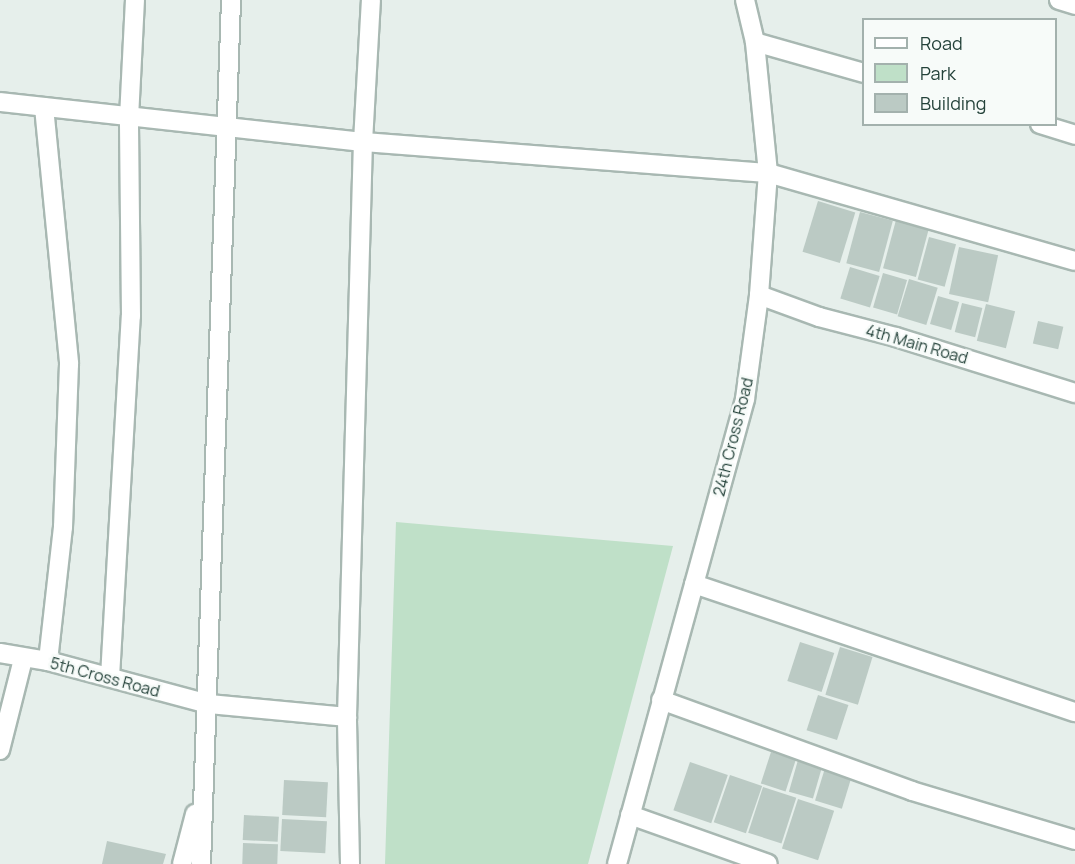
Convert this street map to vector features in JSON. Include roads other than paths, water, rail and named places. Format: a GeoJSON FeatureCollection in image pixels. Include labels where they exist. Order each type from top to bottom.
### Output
{"type":"FeatureCollection","features":[{"type":"Feature","properties":{"kind":"street"},"geometry":{"type":"LineString","coordinates":[[110,677],[131,316],[129,118],[135,0]]}},
{"type":"Feature","properties":{"kind":"street"},"geometry":{"type":"LineString","coordinates":[[201,864],[202,783],[209,704],[231,0]]}},
{"type":"Feature","properties":{"kind":"street"},"geometry":{"type":"LineString","coordinates":[[350,864],[347,717],[363,142],[371,0]]}},
{"type":"Feature","properties":{"kind":"street","name":"24th Cross Road"},"geometry":{"type":"LineString","coordinates":[[617,864],[745,399],[759,295],[768,173],[755,42],[745,0]]}},
{"type":"Feature","properties":{"kind":"street"},"geometry":{"type":"LineString","coordinates":[[1059,0],[1075,5]]}},
{"type":"Feature","properties":{"kind":"street"},"geometry":{"type":"LineString","coordinates":[[755,42],[862,72]]}},
{"type":"Feature","properties":{"kind":"street"},"geometry":{"type":"LineString","coordinates":[[0,102],[226,129],[363,142],[768,173],[1075,261]]}},
{"type":"Feature","properties":{"kind":"street"},"geometry":{"type":"LineString","coordinates":[[44,108],[69,364],[63,526],[48,661]]}},
{"type":"Feature","properties":{"kind":"street"},"geometry":{"type":"LineString","coordinates":[[1046,126],[1075,135]]}},
{"type":"Feature","properties":{"kind":"street","name":"4th Main Road"},"geometry":{"type":"LineString","coordinates":[[759,295],[819,318],[896,337],[1075,390]]}},
{"type":"Feature","properties":{"kind":"street"},"geometry":{"type":"LineString","coordinates":[[694,584],[1075,712]]}},
{"type":"Feature","properties":{"kind":"street","name":"5th Cross Road"},"geometry":{"type":"LineString","coordinates":[[0,652],[23,659],[48,661],[209,704],[347,717]]}},
{"type":"Feature","properties":{"kind":"street"},"geometry":{"type":"LineString","coordinates":[[0,750],[23,659]]}},
{"type":"Feature","properties":{"kind":"street"},"geometry":{"type":"LineString","coordinates":[[661,700],[912,791],[1075,840]]}},
{"type":"Feature","properties":{"kind":"street"},"geometry":{"type":"LineString","coordinates":[[182,864],[202,783]]}},
{"type":"Feature","properties":{"kind":"street"},"geometry":{"type":"LineString","coordinates":[[630,815],[768,864]]}}]}
